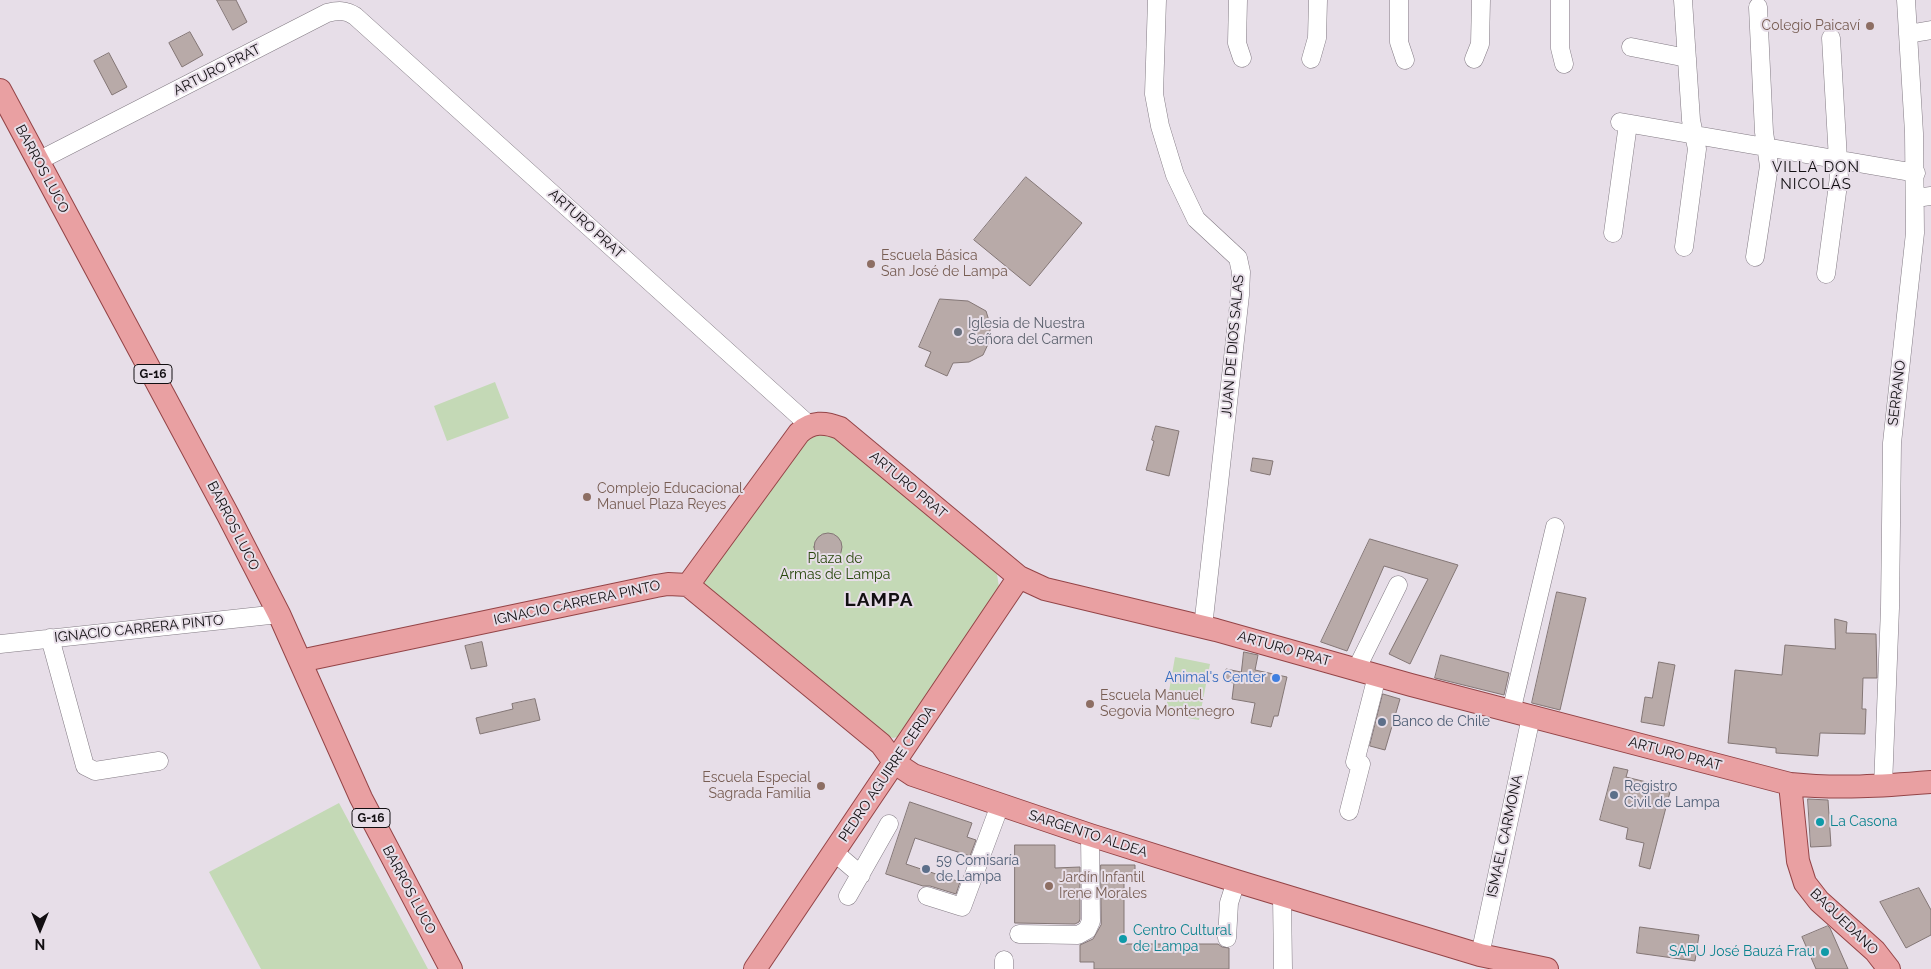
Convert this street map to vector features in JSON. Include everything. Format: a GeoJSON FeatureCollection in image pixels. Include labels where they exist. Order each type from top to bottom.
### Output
{"type":"FeatureCollection","features":[{"type":"Feature","properties":{"kind":"main road","name":"BARROS LUCO"},"geometry":{"type":"LineString","coordinates":[[0,90],[224,507],[278,614],[364,806],[451,969]]}},
{"type":"Feature","properties":{"kind":"main road","name":"ARTURO PRAT"},"geometry":{"type":"LineString","coordinates":[[809,425],[826,424],[840,428],[1019,577],[1045,589],[1203,627],[1366,673],[1790,784],[1838,788],[1931,782]]}},
{"type":"Feature","properties":{"kind":"main road"},"geometry":{"type":"LineString","coordinates":[[688,586],[799,433],[809,425]]}},
{"type":"Feature","properties":{"kind":"main road","name":"PEDRO AGUIRRE CERDA"},"geometry":{"type":"LineString","coordinates":[[755,969],[1019,577]]}},
{"type":"Feature","properties":{"kind":"main road","name":"IGNACIO CARRERA PINTO"},"geometry":{"type":"LineString","coordinates":[[300,661],[656,586],[668,584],[688,586]]}},
{"type":"Feature","properties":{"kind":"main road","name":"SARGENTO ALDEA"},"geometry":{"type":"LineString","coordinates":[[688,586],[881,744],[895,762],[913,775],[1090,835],[1282,896],[1480,955],[1548,969]]}},
{"type":"Feature","properties":{"kind":"main road","name":"BAQUEDANO"},"geometry":{"type":"LineString","coordinates":[[1790,784],[1798,861],[1805,883],[1819,901],[1875,951],[1889,969]]}},
{"type":"Feature","properties":{"kind":"street","name":"JUAN DE DIOS SALAS"},"geometry":{"type":"LineString","coordinates":[[1157,0],[1154,94],[1156,112],[1164,140],[1175,174],[1196,219],[1238,258],[1241,272],[1203,627]]}},
{"type":"Feature","properties":{"kind":"street"},"geometry":{"type":"LineString","coordinates":[[1238,0],[1237,43],[1242,58]]}},
{"type":"Feature","properties":{"kind":"street"},"geometry":{"type":"LineString","coordinates":[[1311,59],[1317,38],[1318,0]]}},
{"type":"Feature","properties":{"kind":"street"},"geometry":{"type":"LineString","coordinates":[[1399,0],[1399,42],[1405,60]]}},
{"type":"Feature","properties":{"kind":"street"},"geometry":{"type":"LineString","coordinates":[[1474,59],[1480,44],[1481,0]]}},
{"type":"Feature","properties":{"kind":"street"},"geometry":{"type":"LineString","coordinates":[[1560,0],[1560,48],[1564,64]]}},
{"type":"Feature","properties":{"kind":"street"},"geometry":{"type":"LineString","coordinates":[[1684,0],[1691,120],[1697,149],[1684,247]]}},
{"type":"Feature","properties":{"kind":"street","name":"SERRANO"},"geometry":{"type":"LineString","coordinates":[[1883,786],[1890,608],[1892,443],[1914,252],[1923,197],[1916,173],[1906,0]]}},
{"type":"Feature","properties":{"kind":"street","name":"ARTURO PRAT"},"geometry":{"type":"LineString","coordinates":[[38,162],[341,5],[809,425]]}},
{"type":"Feature","properties":{"kind":"street"},"geometry":{"type":"LineString","coordinates":[[1755,257],[1769,166],[1766,147],[1758,7]]}},
{"type":"Feature","properties":{"kind":"street"},"geometry":{"type":"LineString","coordinates":[[1908,34],[1931,30]]}},
{"type":"Feature","properties":{"kind":"street"},"geometry":{"type":"LineString","coordinates":[[1826,274],[1839,177],[1831,38]]}},
{"type":"Feature","properties":{"kind":"street"},"geometry":{"type":"LineString","coordinates":[[1631,47],[1687,58]]}},
{"type":"Feature","properties":{"kind":"street"},"geometry":{"type":"LineString","coordinates":[[1613,233],[1624,123],[1916,173]]}},
{"type":"Feature","properties":{"kind":"street","name":"ISMAEL CARMONA"},"geometry":{"type":"LineString","coordinates":[[1480,955],[1555,527]]}},
{"type":"Feature","properties":{"kind":"street"},"geometry":{"type":"LineString","coordinates":[[1349,811],[1361,764],[1355,762],[1366,673],[1398,585]]}},
{"type":"Feature","properties":{"kind":"street","name":"IGNACIO CARRERA PINTO"},"geometry":{"type":"LineString","coordinates":[[0,644],[278,614]]}},
{"type":"Feature","properties":{"kind":"street"},"geometry":{"type":"LineString","coordinates":[[50,638],[85,766],[95,771],[159,761]]}},
{"type":"Feature","properties":{"kind":"street"},"geometry":{"type":"LineString","coordinates":[[927,896],[962,906],[1000,805]]}},
{"type":"Feature","properties":{"kind":"street"},"geometry":{"type":"LineString","coordinates":[[848,896],[889,824]]}},
{"type":"Feature","properties":{"kind":"street"},"geometry":{"type":"LineString","coordinates":[[1019,934],[1078,935],[1088,930],[1091,921],[1090,835]]}},
{"type":"Feature","properties":{"kind":"street"},"geometry":{"type":"LineString","coordinates":[[834,852],[860,875]]}},
{"type":"Feature","properties":{"kind":"street"},"geometry":{"type":"LineString","coordinates":[[1228,938],[1228,903],[1236,881]]}},
{"type":"Feature","properties":{"kind":"street"},"geometry":{"type":"LineString","coordinates":[[1282,896],[1283,969]]}},
{"type":"Feature","properties":{"kind":"green space"},"geometry":{"type":"Polygon","coordinates":[[[495,382],[509,418],[447,441],[434,406],[495,382]]]}},
{"type":"Feature","properties":{"kind":"green space","name":"Plaza de Armas de Lampa"},"geometry":{"type":"Polygon","coordinates":[[[831,433],[997,574],[999,587],[901,736],[893,738],[878,732],[704,590],[700,578],[805,438],[831,433]]]}},
{"type":"Feature","properties":{"kind":"green space"},"geometry":{"type":"Polygon","coordinates":[[[1175,657],[1210,664],[1199,720],[1165,714],[1175,657]]]}},
{"type":"Feature","properties":{"kind":"green space"},"geometry":{"type":"Polygon","coordinates":[[[339,803],[428,969],[261,969],[209,872],[339,803]]]}},
{"type":"Feature","properties":{"kind":"building"},"geometry":{"type":"Polygon","coordinates":[[[217,0],[236,0],[247,22],[233,30],[217,0]]]}},
{"type":"Feature","properties":{"kind":"building"},"geometry":{"type":"Polygon","coordinates":[[[190,32],[203,55],[182,67],[169,43],[190,32]]]}},
{"type":"Feature","properties":{"kind":"building"},"geometry":{"type":"Polygon","coordinates":[[[109,53],[127,87],[112,95],[94,61],[109,53]]]}},
{"type":"Feature","properties":{"kind":"building"},"geometry":{"type":"Polygon","coordinates":[[[1026,177],[1082,223],[1030,286],[974,240],[1026,177]]]}},
{"type":"Feature","properties":{"kind":"building","name":"Iglesia de Nuestra Señora del Carmen"},"geometry":{"type":"Polygon","coordinates":[[[940,299],[968,301],[986,311],[990,324],[990,340],[983,355],[969,362],[953,363],[947,376],[925,366],[931,352],[919,347],[940,299]]]}},
{"type":"Feature","properties":{"kind":"building"},"geometry":{"type":"Polygon","coordinates":[[[1156,426],[1179,431],[1169,476],[1146,470],[1156,426]]]}},
{"type":"Feature","properties":{"kind":"building"},"geometry":{"type":"Polygon","coordinates":[[[1253,458],[1273,461],[1270,475],[1251,471],[1253,458]]]}},
{"type":"Feature","properties":{"kind":"building"},"geometry":{"type":"Polygon","coordinates":[[[828,533],[838,537],[842,547],[838,557],[828,561],[818,557],[814,547],[818,537],[828,533]]]}},
{"type":"Feature","properties":{"kind":"building"},"geometry":{"type":"Polygon","coordinates":[[[1370,539],[1458,565],[1410,664],[1389,654],[1428,579],[1384,566],[1347,651],[1321,642],[1370,539]]]}},
{"type":"Feature","properties":{"kind":"building"},"geometry":{"type":"Polygon","coordinates":[[[1557,592],[1586,598],[1560,710],[1532,703],[1557,592]]]}},
{"type":"Feature","properties":{"kind":"building"},"geometry":{"type":"Polygon","coordinates":[[[1835,619],[1847,622],[1846,633],[1876,634],[1877,678],[1863,678],[1862,709],[1866,709],[1865,734],[1820,733],[1818,756],[1776,753],[1776,748],[1728,743],[1735,670],[1782,675],[1785,645],[1835,649],[1835,619]]]}},
{"type":"Feature","properties":{"kind":"building"},"geometry":{"type":"Polygon","coordinates":[[[482,642],[487,666],[471,669],[465,646],[482,642]]]}},
{"type":"Feature","properties":{"kind":"building"},"geometry":{"type":"Polygon","coordinates":[[[1244,652],[1258,655],[1255,670],[1287,677],[1278,716],[1274,716],[1271,727],[1251,723],[1255,703],[1232,699],[1234,683],[1223,681],[1226,669],[1241,672],[1244,652]]]}},
{"type":"Feature","properties":{"kind":"building"},"geometry":{"type":"Polygon","coordinates":[[[1441,655],[1509,673],[1504,695],[1435,678],[1441,655]]]}},
{"type":"Feature","properties":{"kind":"building"},"geometry":{"type":"Polygon","coordinates":[[[1659,662],[1675,665],[1664,726],[1641,722],[1645,697],[1652,698],[1659,662]]]}},
{"type":"Feature","properties":{"kind":"building","name":"Banco de Chile"},"geometry":{"type":"Polygon","coordinates":[[[1383,694],[1400,699],[1385,750],[1370,746],[1383,694]]]}},
{"type":"Feature","properties":{"kind":"building"},"geometry":{"type":"Polygon","coordinates":[[[535,699],[540,720],[480,734],[476,718],[513,709],[512,704],[535,699]]]}},
{"type":"Feature","properties":{"kind":"building"},"geometry":{"type":"Polygon","coordinates":[[[1614,767],[1628,770],[1626,777],[1671,788],[1650,869],[1639,866],[1644,843],[1626,839],[1628,828],[1600,820],[1614,767]]]}},
{"type":"Feature","properties":{"kind":"building","name":"La Casona"},"geometry":{"type":"Polygon","coordinates":[[[1808,799],[1828,800],[1831,846],[1811,847],[1808,799]]]}},
{"type":"Feature","properties":{"kind":"building"},"geometry":{"type":"Polygon","coordinates":[[[910,802],[972,823],[967,837],[976,840],[970,856],[915,838],[906,864],[960,882],[956,894],[886,874],[910,802]]]}},
{"type":"Feature","properties":{"kind":"building","name":"Jardín Infantil Irene Morales"},"geometry":{"type":"Polygon","coordinates":[[[1015,845],[1055,845],[1055,868],[1080,867],[1079,922],[1075,924],[1015,923],[1015,845]]]}},
{"type":"Feature","properties":{"kind":"building"},"geometry":{"type":"Polygon","coordinates":[[[1101,865],[1135,865],[1135,881],[1124,881],[1124,944],[1218,944],[1229,948],[1229,969],[1094,969],[1094,962],[1080,962],[1080,945],[1093,939],[1101,925],[1101,865]]]}},
{"type":"Feature","properties":{"kind":"building"},"geometry":{"type":"Polygon","coordinates":[[[1919,888],[1931,910],[1931,935],[1906,948],[1880,902],[1919,888]]]}},
{"type":"Feature","properties":{"kind":"building","name":"SAPU José Bauzá Frau"},"geometry":{"type":"Polygon","coordinates":[[[1828,926],[1848,969],[1816,969],[1802,937],[1828,926]]]}},
{"type":"Feature","properties":{"kind":"building"},"geometry":{"type":"Polygon","coordinates":[[[1640,927],[1699,935],[1695,961],[1637,953],[1640,927]]]}},
{"type":"Feature","properties":{"kind":"place","name":"Colegio Paicaví"},"geometry":{"type":"Point","coordinates":[1870,26]}},
{"type":"Feature","properties":{"kind":"place","name":"Escuela Básica San José de Lampa"},"geometry":{"type":"Point","coordinates":[871,264]}},
{"type":"Feature","properties":{"kind":"place","name":"Iglesia de Nuestra Señora del Carmen"},"geometry":{"type":"Point","coordinates":[958,332]}},
{"type":"Feature","properties":{"kind":"place","name":"Complejo Educacional Manuel Plaza Reyes"},"geometry":{"type":"Point","coordinates":[587,497]}},
{"type":"Feature","properties":{"kind":"place","name":"Animal's Center"},"geometry":{"type":"Point","coordinates":[1276,678]}},
{"type":"Feature","properties":{"kind":"place","name":"Escuela Manuel Segovia Montenegro"},"geometry":{"type":"Point","coordinates":[1090,704]}},
{"type":"Feature","properties":{"kind":"place","name":"Banco de Chile"},"geometry":{"type":"Point","coordinates":[1382,722]}},
{"type":"Feature","properties":{"kind":"place","name":"Escuela Especial Sagrada Familia"},"geometry":{"type":"Point","coordinates":[821,786]}},
{"type":"Feature","properties":{"kind":"place","name":"Registro Civil de Lampa"},"geometry":{"type":"Point","coordinates":[1614,795]}},
{"type":"Feature","properties":{"kind":"place","name":"La Casona"},"geometry":{"type":"Point","coordinates":[1820,822]}},
{"type":"Feature","properties":{"kind":"place","name":"59 Comisaría de Lampa"},"geometry":{"type":"Point","coordinates":[926,869]}},
{"type":"Feature","properties":{"kind":"place","name":"Jardín Infantil Irene Morales"},"geometry":{"type":"Point","coordinates":[1049,886]}},
{"type":"Feature","properties":{"kind":"place","name":"Centro Cultural de Lampa"},"geometry":{"type":"Point","coordinates":[1123,939]}},
{"type":"Feature","properties":{"kind":"place","name":"SAPU José Bauzá Frau"},"geometry":{"type":"Point","coordinates":[1825,952]}},
{"type":"Feature","properties":{"kind":"district","name":"VILLA DON NICOLÁS"},"geometry":{"type":"Point","coordinates":[1816,176]}},
{"type":"Feature","properties":{"kind":"district","name":"LAMPA"},"geometry":{"type":"Point","coordinates":[879,600]}}]}
